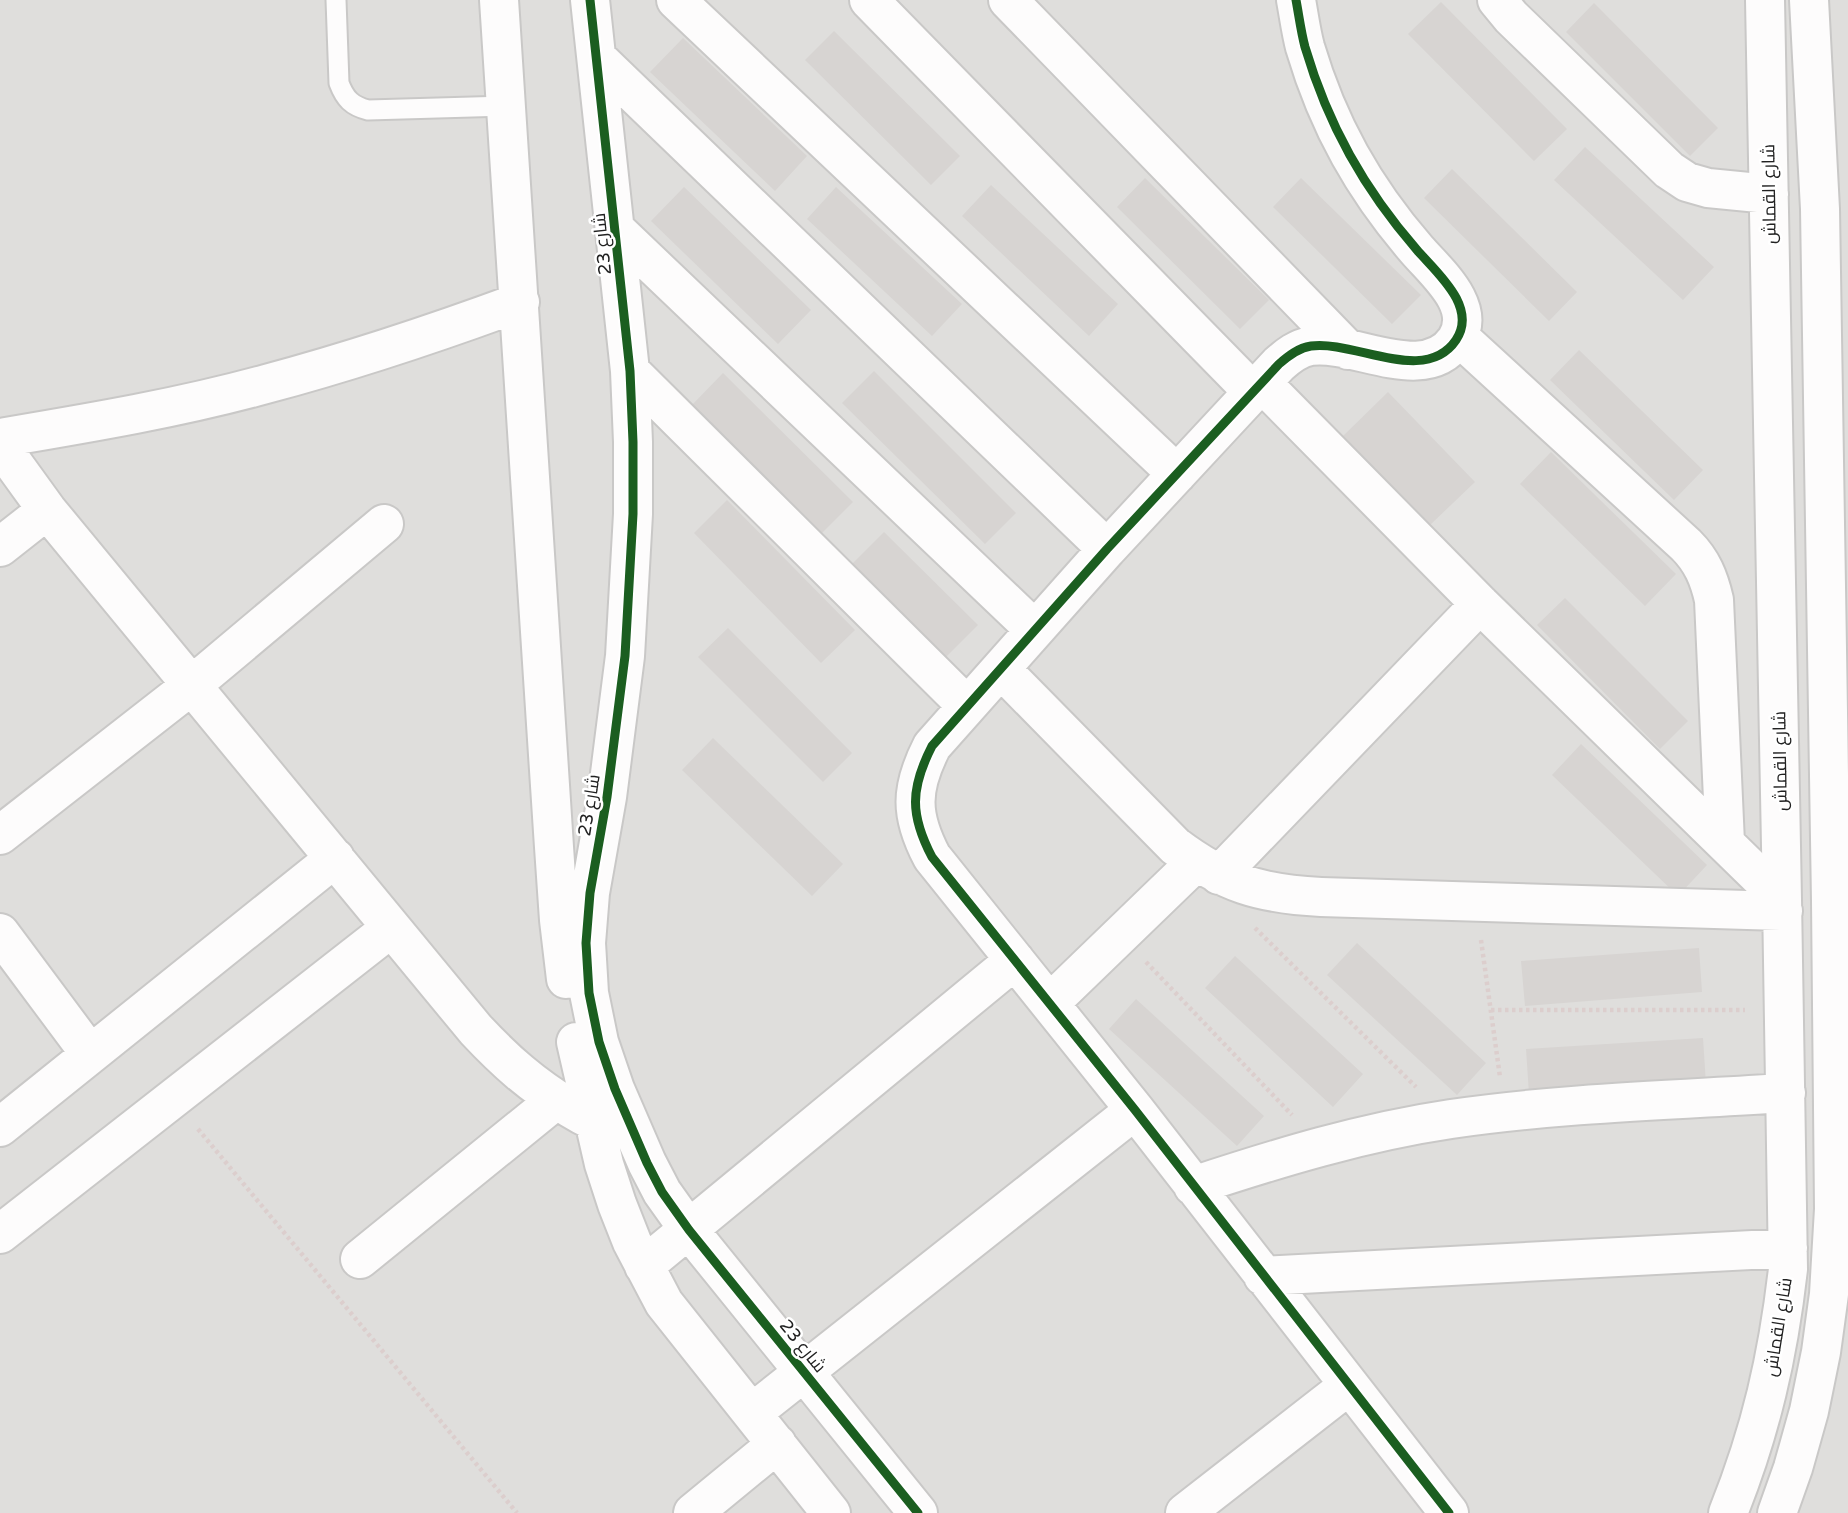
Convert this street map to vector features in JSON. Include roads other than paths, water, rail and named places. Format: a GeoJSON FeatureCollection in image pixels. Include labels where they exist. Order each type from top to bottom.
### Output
{"type":"FeatureCollection","features":[{"type":"Feature","properties":{"kind":"street","name":"شارع 23"},"geometry":{"type":"LineString","coordinates":[[499,0],[559,920],[574,1029],[604,1164],[617,1204],[644,1266],[664,1303],[831,1513]]}},
{"type":"Feature","properties":{"kind":"street","name":"شارع 23"},"geometry":{"type":"LineString","coordinates":[[590,0],[630,371],[633,442],[633,514],[625,656],[607,797],[590,893],[586,943],[589,993],[599,1042],[615,1089],[662,1192],[689,1230],[918,1513]]}},
{"type":"Feature","properties":{"kind":"street"},"geometry":{"type":"LineString","coordinates":[[676,0],[1177,474]]}},
{"type":"Feature","properties":{"kind":"street"},"geometry":{"type":"LineString","coordinates":[[869,0],[1258,388],[1725,843],[1782,905]]}},
{"type":"Feature","properties":{"kind":"street"},"geometry":{"type":"LineString","coordinates":[[1008,0],[1348,350]]}},
{"type":"Feature","properties":{"kind":"street"},"geometry":{"type":"LineString","coordinates":[[1296,0],[1304,44],[1320,93],[1340,140],[1366,185],[1396,226],[1453,292],[1460,306],[1462,321],[1458,336],[1450,348],[1438,357],[1424,362],[1325,345],[1308,346],[1292,353],[1279,364],[1108,549],[932,746],[921,767],[916,790],[916,813],[922,836],[933,857],[1135,1110],[1449,1513]]}},
{"type":"Feature","properties":{"kind":"street"},"geometry":{"type":"LineString","coordinates":[[1497,0],[1511,17],[1669,170],[1687,182],[1708,188],[1769,194]]}},
{"type":"Feature","properties":{"kind":"street","name":"شارع القماش"},"geometry":{"type":"LineString","coordinates":[[1728,1513],[1758,1429],[1772,1376],[1787,1269],[1765,0]]}},
{"type":"Feature","properties":{"kind":"street"},"geometry":{"type":"LineString","coordinates":[[1777,1513],[1809,1411],[1821,1352],[1841,1208],[1834,209],[1809,0]]}},
{"type":"Feature","properties":{"kind":"street"},"geometry":{"type":"LineString","coordinates":[[597,58],[1108,549]]}},
{"type":"Feature","properties":{"kind":"street"},"geometry":{"type":"LineString","coordinates":[[616,230],[1035,630]]}},
{"type":"Feature","properties":{"kind":"street"},"geometry":{"type":"LineString","coordinates":[[0,438],[176,406],[264,385],[350,361],[520,302]]}},
{"type":"Feature","properties":{"kind":"street"},"geometry":{"type":"LineString","coordinates":[[1458,336],[1686,545],[1704,568],[1711,584],[1716,616],[1725,843]]}},
{"type":"Feature","properties":{"kind":"street"},"geometry":{"type":"LineString","coordinates":[[630,371],[967,706]]}},
{"type":"Feature","properties":{"kind":"street"},"geometry":{"type":"LineString","coordinates":[[0,445],[47,510],[476,1030],[530,1083],[556,1100],[595,1123],[634,1133]]}},
{"type":"Feature","properties":{"kind":"street"},"geometry":{"type":"LineString","coordinates":[[0,547],[47,510]]}},
{"type":"Feature","properties":{"kind":"street"},"geometry":{"type":"LineString","coordinates":[[0,835],[192,685],[384,524]]}},
{"type":"Feature","properties":{"kind":"street"},"geometry":{"type":"LineString","coordinates":[[1050,1003],[1120,935],[1208,868],[1480,604]]}},
{"type":"Feature","properties":{"kind":"street"},"geometry":{"type":"LineString","coordinates":[[1001,668],[1175,845],[1208,868],[1252,888],[1286,895],[1475,902],[1782,905]]}},
{"type":"Feature","properties":{"kind":"street"},"geometry":{"type":"LineString","coordinates":[[0,1127],[335,858]]}},
{"type":"Feature","properties":{"kind":"street"},"geometry":{"type":"LineString","coordinates":[[0,1234],[391,928]]}},
{"type":"Feature","properties":{"kind":"street"},"geometry":{"type":"LineString","coordinates":[[0,933],[90,1055]]}},
{"type":"Feature","properties":{"kind":"street"},"geometry":{"type":"LineString","coordinates":[[644,1266],[1015,960]]}},
{"type":"Feature","properties":{"kind":"street"},"geometry":{"type":"LineString","coordinates":[[1193,1186],[1321,1146],[1449,1119],[1536,1108],[1786,1093]]}},
{"type":"Feature","properties":{"kind":"street"},"geometry":{"type":"LineString","coordinates":[[360,1258],[556,1100]]}},
{"type":"Feature","properties":{"kind":"street"},"geometry":{"type":"LineString","coordinates":[[752,1413],[1135,1110]]}},
{"type":"Feature","properties":{"kind":"street"},"geometry":{"type":"LineString","coordinates":[[1787,1209],[1841,1208]]}},
{"type":"Feature","properties":{"kind":"street"},"geometry":{"type":"LineString","coordinates":[[1264,1276],[1787,1248]]}},
{"type":"Feature","properties":{"kind":"street"},"geometry":{"type":"LineString","coordinates":[[1185,1513],[1348,1386]]}},
{"type":"Feature","properties":{"kind":"street"},"geometry":{"type":"LineString","coordinates":[[693,1513],[777,1444]]}},
{"type":"Feature","properties":{"kind":"lane"},"geometry":{"type":"LineString","coordinates":[[336,0],[339,83],[349,102],[358,108],[368,110],[507,106]]}}]}
